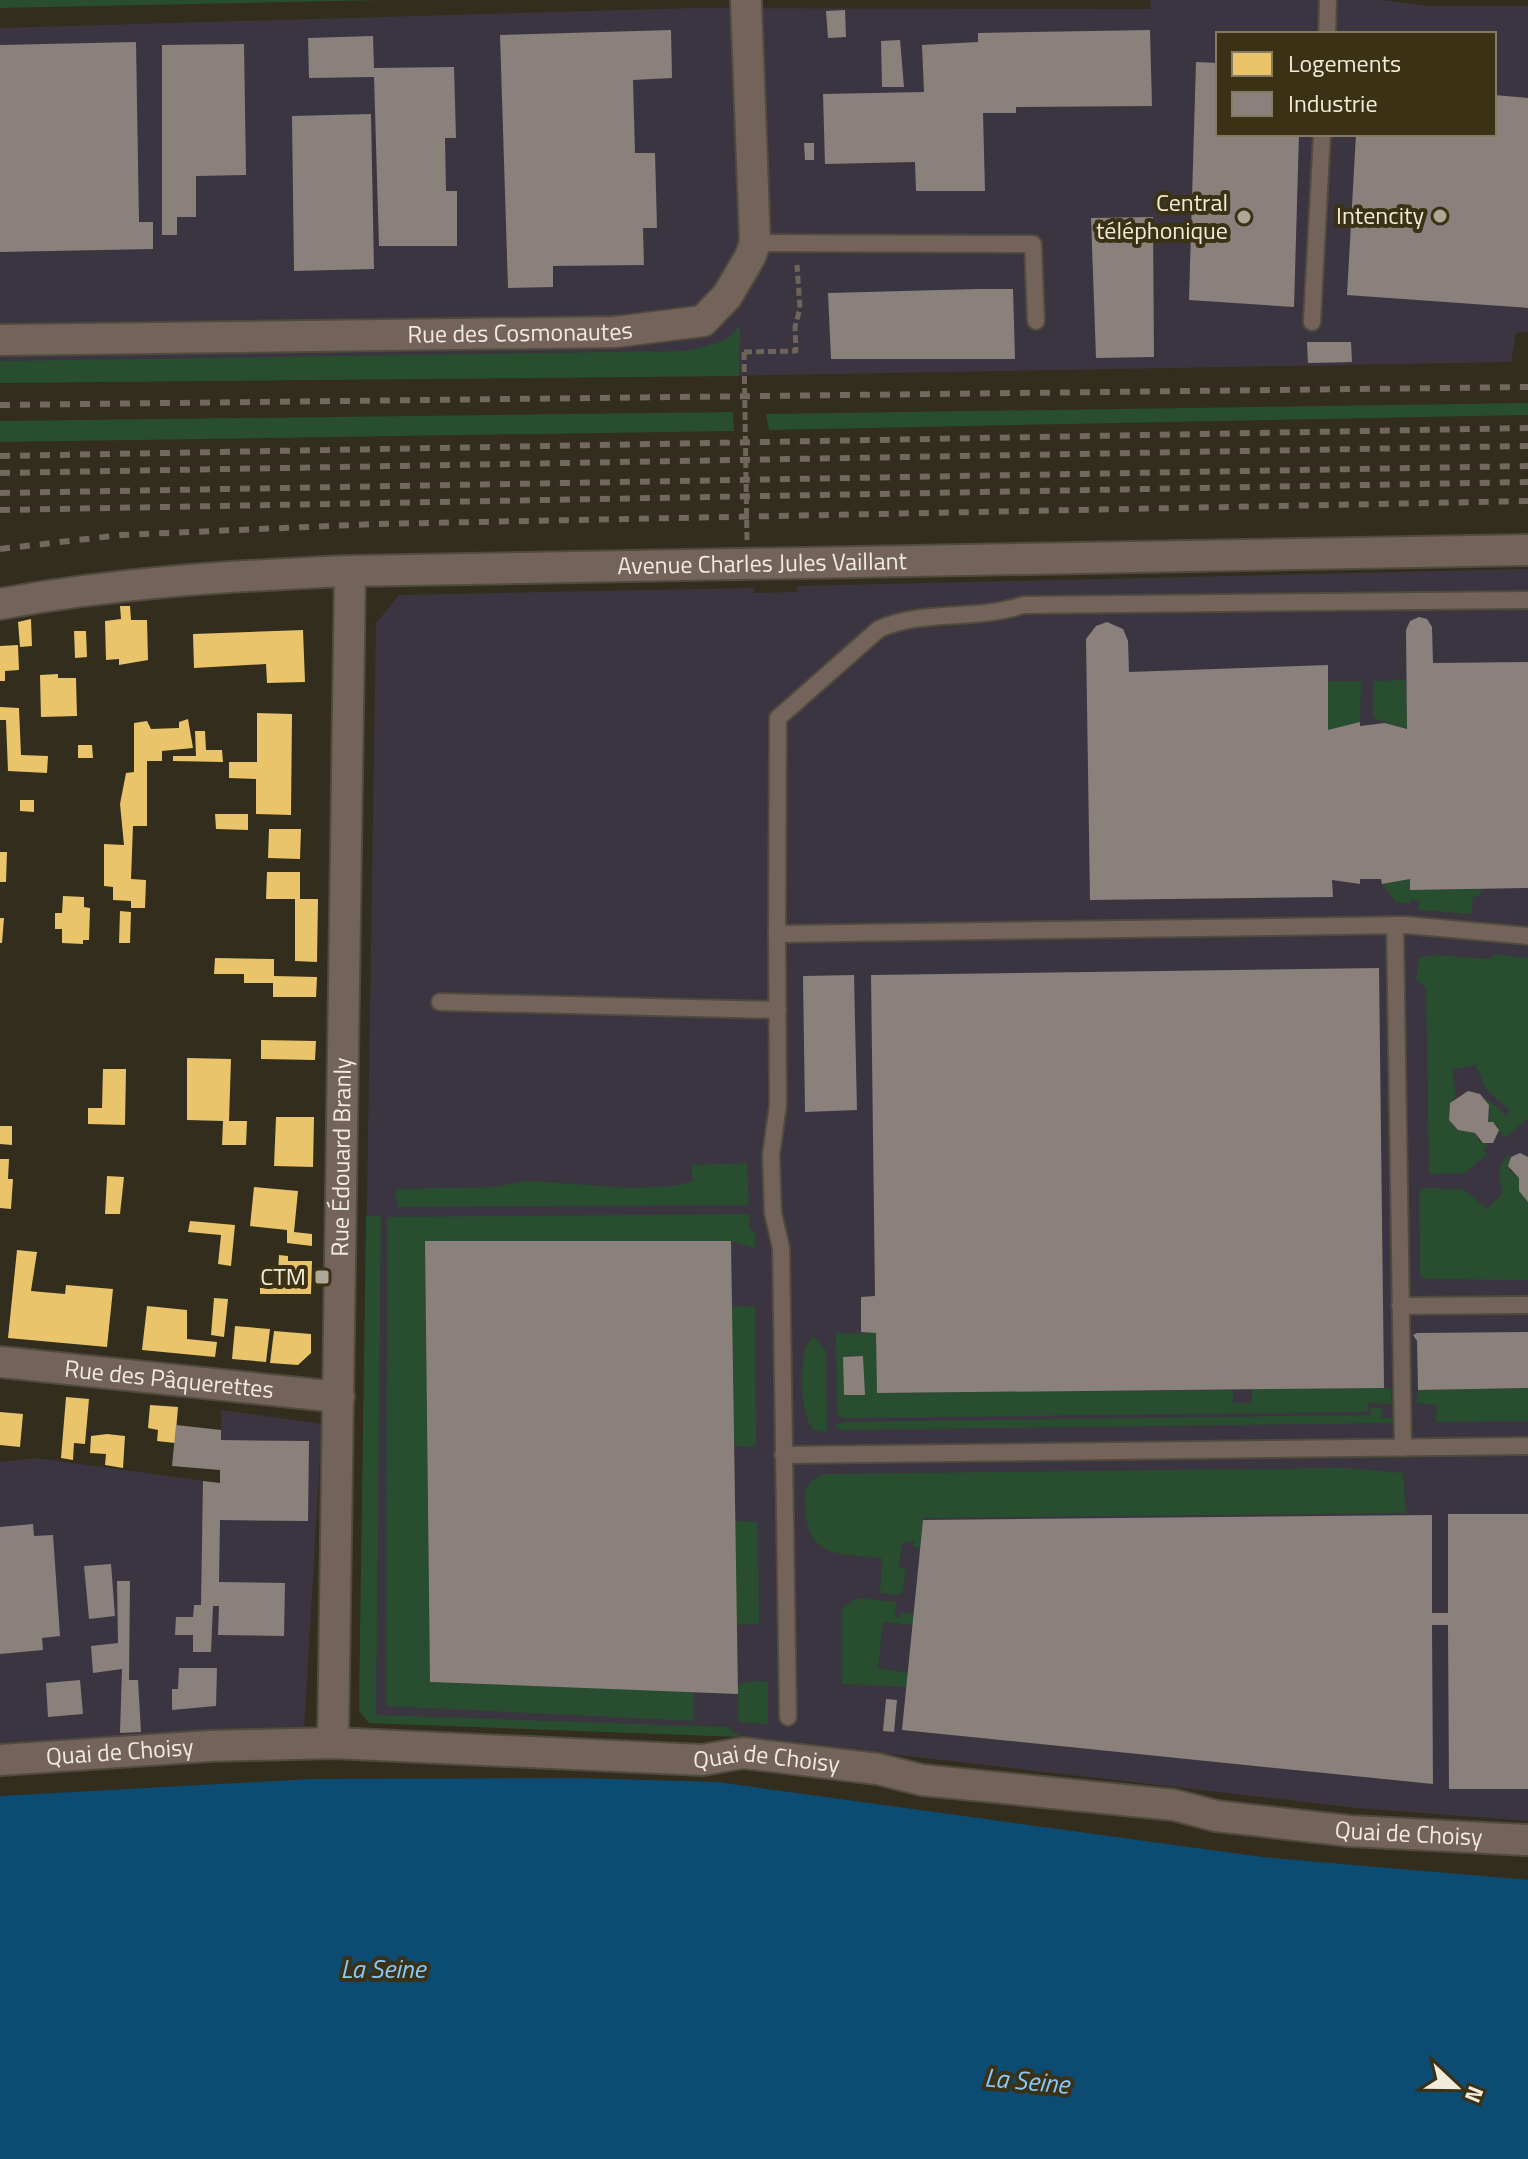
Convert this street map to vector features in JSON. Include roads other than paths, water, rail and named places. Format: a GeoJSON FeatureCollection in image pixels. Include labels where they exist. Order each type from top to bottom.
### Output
{"type":"FeatureCollection","features":[{"type":"Feature","properties":{"kind":"street","name":"Rue des Cosmonautes"},"geometry":{"type":"LineString","coordinates":[[0,340],[615,332],[703,321],[727,296],[755,243],[746,0]]}},
{"type":"Feature","properties":{"kind":"street","name":"Avenue Charles Jules Vaillant"},"geometry":{"type":"LineString","coordinates":[[0,604],[100,586],[179,578],[350,571],[1528,550]]}},
{"type":"Feature","properties":{"kind":"street","name":"Rue Édouard Branly"},"geometry":{"type":"LineString","coordinates":[[333,1743],[350,571]]}},
{"type":"Feature","properties":{"kind":"street","name":"Rue des Pâquerettes"},"geometry":{"type":"LineString","coordinates":[[0,1362],[339,1397]]}},
{"type":"Feature","properties":{"kind":"street","name":"Quai de Choisy"},"geometry":{"type":"LineString","coordinates":[[0,1760],[209,1746],[333,1743],[702,1760],[743,1753],[878,1769],[922,1780],[1174,1805],[1216,1816],[1335,1829],[1528,1840]]}},
{"type":"Feature","properties":{"kind":"lane"},"geometry":{"type":"LineString","coordinates":[[1327,32],[1328,0]]}},
{"type":"Feature","properties":{"kind":"lane"},"geometry":{"type":"LineString","coordinates":[[1312,322],[1322,136]]}},
{"type":"Feature","properties":{"kind":"lane"},"geometry":{"type":"LineString","coordinates":[[755,243],[1033,244],[1036,321]]}},
{"type":"Feature","properties":{"kind":"lane"},"geometry":{"type":"LineString","coordinates":[[788,1717],[781,1248],[773,1213],[771,1155],[778,1105],[778,718],[879,629],[897,621],[992,614],[1023,605],[1528,600]]}},
{"type":"Feature","properties":{"kind":"lane"},"geometry":{"type":"LineString","coordinates":[[777,934],[1395,925],[1528,936]]}},
{"type":"Feature","properties":{"kind":"lane"},"geometry":{"type":"LineString","coordinates":[[1395,925],[1403,1448]]}},
{"type":"Feature","properties":{"kind":"lane"},"geometry":{"type":"LineString","coordinates":[[440,1002],[778,1010]]}},
{"type":"Feature","properties":{"kind":"lane"},"geometry":{"type":"LineString","coordinates":[[1400,1306],[1528,1305]]}},
{"type":"Feature","properties":{"kind":"lane"},"geometry":{"type":"LineString","coordinates":[[783,1455],[1528,1446]]}},
{"type":"Feature","properties":{"kind":"water","name":"La Seine"},"geometry":{"type":"Polygon","coordinates":[[[577,1778],[717,1782],[1262,1857],[1528,1880],[1528,2159],[0,2159],[0,1796],[312,1779],[577,1778]]]}},
{"type":"Feature","properties":{"kind":"railway"},"geometry":{"type":"LineString","coordinates":[[0,405],[1528,387]]}},
{"type":"Feature","properties":{"kind":"railway"},"geometry":{"type":"LineString","coordinates":[[0,456],[1528,428]]}},
{"type":"Feature","properties":{"kind":"railway"},"geometry":{"type":"LineString","coordinates":[[0,473],[1528,446]]}},
{"type":"Feature","properties":{"kind":"railway"},"geometry":{"type":"LineString","coordinates":[[0,493],[1528,466]]}},
{"type":"Feature","properties":{"kind":"railway"},"geometry":{"type":"LineString","coordinates":[[0,510],[1528,482]]}},
{"type":"Feature","properties":{"kind":"railway"},"geometry":{"type":"LineString","coordinates":[[0,549],[121,535],[376,524],[1528,501]]}},
{"type":"Feature","properties":{"kind":"place","name":"Intencity"},"geometry":{"type":"Point","coordinates":[1440,216]}},
{"type":"Feature","properties":{"kind":"place","name":"Central téléphonique"},"geometry":{"type":"Point","coordinates":[1244,217]}},
{"type":"Feature","properties":{"kind":"place","name":"CTM"},"geometry":{"type":"Point","coordinates":[322,1277]}}]}
